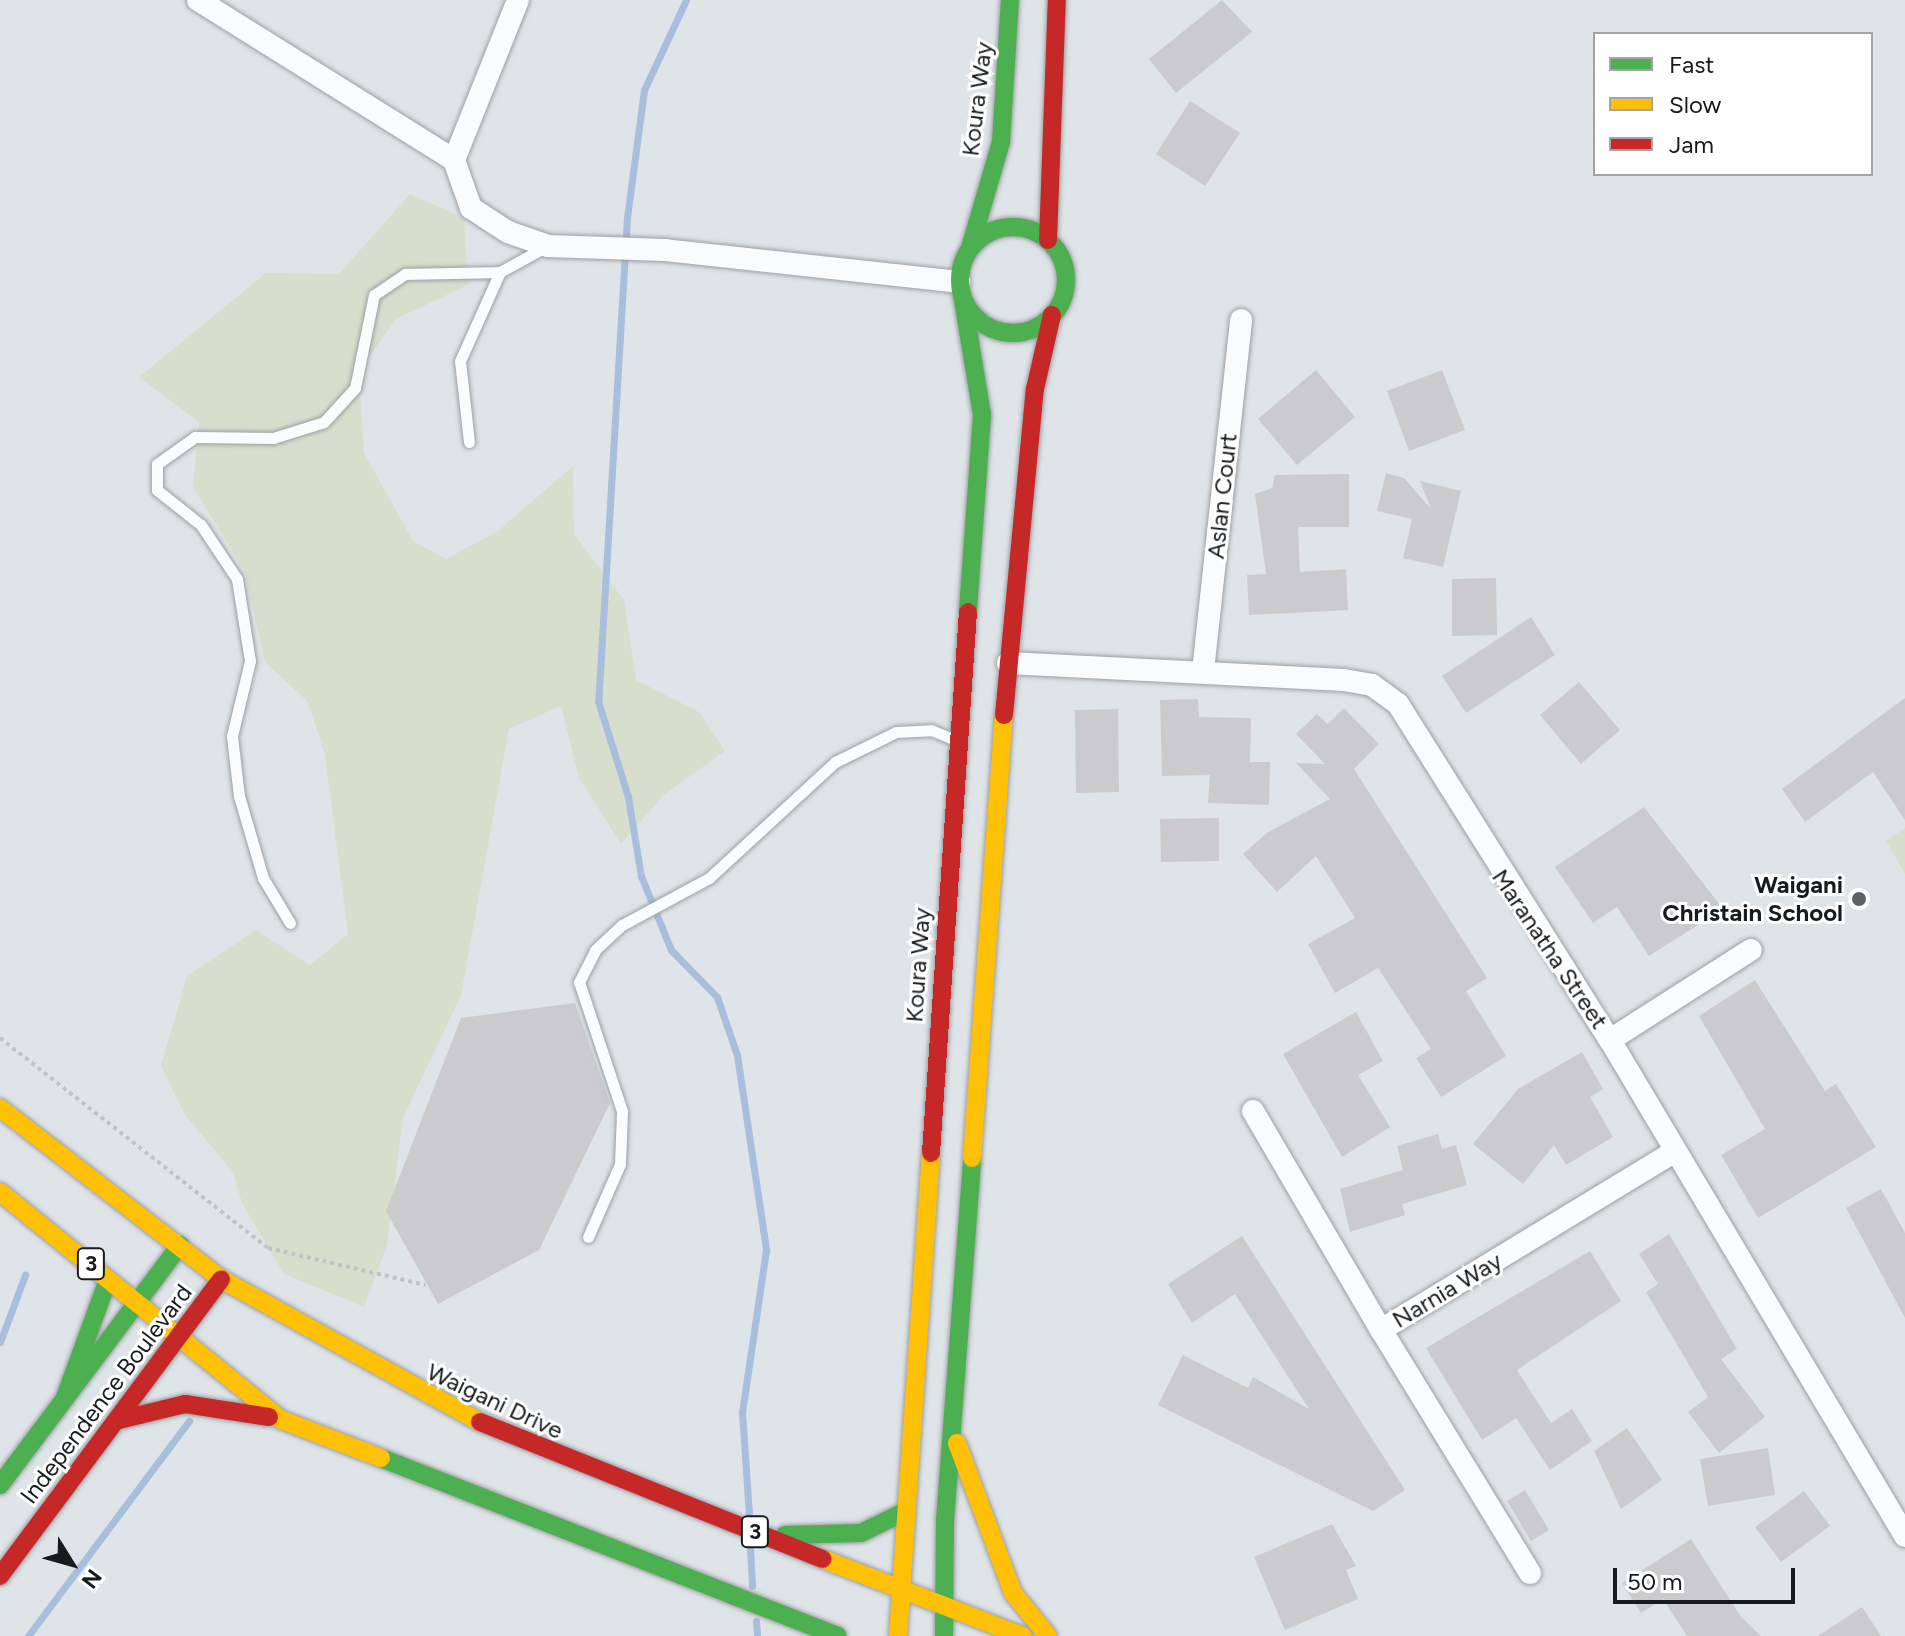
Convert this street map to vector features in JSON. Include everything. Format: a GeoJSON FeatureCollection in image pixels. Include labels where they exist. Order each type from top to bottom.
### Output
{"type":"FeatureCollection","features":[{"type":"Feature","properties":{"kind":"main road","name":"Koura Way"},"geometry":{"type":"LineString","coordinates":[[970,248],[1001,142],[1010,0]]}},
{"type":"Feature","properties":{"kind":"main road"},"geometry":{"type":"LineString","coordinates":[[944,1636],[941,1602],[1008,663],[1035,389],[1052,315],[1066,284],[1048,240],[1057,0]]}},
{"type":"Feature","properties":{"kind":"main road"},"geometry":{"type":"LineString","coordinates":[[1048,240],[1033,230],[999,228],[970,248],[961,291],[972,315],[1004,332],[1022,332],[1052,315]]}},
{"type":"Feature","properties":{"kind":"main road","name":"Koura Way"},"geometry":{"type":"LineString","coordinates":[[898,1636],[982,415],[961,291]]}},
{"type":"Feature","properties":{"kind":"main road","name":"Waigani Drive"},"geometry":{"type":"LineString","coordinates":[[0,1108],[221,1279],[487,1427],[1023,1636]]}},
{"type":"Feature","properties":{"kind":"main road","name":"3"},"geometry":{"type":"LineString","coordinates":[[0,1192],[177,1340],[282,1420],[466,1486],[734,1597],[838,1636]]}},
{"type":"Feature","properties":{"kind":"main road","name":"Independence Boulevard"},"geometry":{"type":"LineString","coordinates":[[0,1485],[138,1307],[180,1245]]}},
{"type":"Feature","properties":{"kind":"main road","name":"Independence Boulevard"},"geometry":{"type":"LineString","coordinates":[[0,1576],[221,1279]]}},
{"type":"Feature","properties":{"kind":"main road"},"geometry":{"type":"LineString","coordinates":[[64,1400],[108,1280]]}},
{"type":"Feature","properties":{"kind":"main road"},"geometry":{"type":"LineString","coordinates":[[119,1420],[185,1404],[282,1420]]}},
{"type":"Feature","properties":{"kind":"main road"},"geometry":{"type":"LineString","coordinates":[[955,1438],[1013,1593],[1048,1636]]}},
{"type":"Feature","properties":{"kind":"main road"},"geometry":{"type":"LineString","coordinates":[[764,1535],[861,1533],[906,1511]]}},
{"type":"Feature","properties":{"kind":"main road"},"geometry":{"type":"LineString","coordinates":[[734,1597],[809,1636]]}},
{"type":"Feature","properties":{"kind":"street"},"geometry":{"type":"LineString","coordinates":[[198,0],[454,160],[471,208],[548,246],[665,250],[961,291]]}},
{"type":"Feature","properties":{"kind":"street"},"geometry":{"type":"LineString","coordinates":[[454,160],[518,0]]}},
{"type":"Feature","properties":{"kind":"street","name":"Aslan Court"},"geometry":{"type":"LineString","coordinates":[[1203,671],[1241,320]]}},
{"type":"Feature","properties":{"kind":"street","name":"Maranatha Street"},"geometry":{"type":"LineString","coordinates":[[1008,663],[1203,671],[1358,683],[1398,704],[1610,1040],[1905,1536]]}},
{"type":"Feature","properties":{"kind":"street"},"geometry":{"type":"LineString","coordinates":[[1610,1040],[1751,950]]}},
{"type":"Feature","properties":{"kind":"street"},"geometry":{"type":"LineString","coordinates":[[1253,1111],[1381,1330]]}},
{"type":"Feature","properties":{"kind":"street","name":"Narnia Way"},"geometry":{"type":"LineString","coordinates":[[1530,1573],[1381,1330],[1674,1152]]}},
{"type":"Feature","properties":{"kind":"lane"},"geometry":{"type":"LineString","coordinates":[[290,923],[263,878],[239,796],[232,736],[250,661],[237,579],[201,525],[157,490],[157,464],[195,437],[273,438],[324,422],[355,388],[374,295],[405,274],[500,272],[548,246]]}},
{"type":"Feature","properties":{"kind":"lane"},"geometry":{"type":"LineString","coordinates":[[469,442],[460,361],[500,272]]}},
{"type":"Feature","properties":{"kind":"lane"},"geometry":{"type":"LineString","coordinates":[[588,1237],[620,1164],[622,1111],[579,982],[607,936],[709,878],[805,784],[864,744],[931,730],[959,741]]}},
{"type":"Feature","properties":{"kind":"path"},"geometry":{"type":"LineString","coordinates":[[0,1038],[268,1248],[426,1285]]}},
{"type":"Feature","properties":{"kind":"green space"},"geometry":{"type":"Polygon","coordinates":[[[410,194],[464,218],[468,285],[396,319],[359,371],[364,453],[413,541],[446,559],[498,531],[573,466],[574,534],[624,600],[636,680],[699,712],[725,751],[664,795],[621,844],[579,778],[561,706],[509,729],[461,995],[403,1118],[387,1245],[364,1307],[284,1274],[242,1203],[233,1172],[185,1115],[161,1066],[187,976],[256,930],[310,965],[348,934],[325,755],[308,702],[265,662],[244,570],[193,487],[199,422],[139,377],[266,273],[339,274],[410,194]]]}},
{"type":"Feature","properties":{"kind":"green space"},"geometry":{"type":"Polygon","coordinates":[[[1905,828],[1905,874],[1886,841],[1905,828]]]}},
{"type":"Feature","properties":{"kind":"building"},"geometry":{"type":"Polygon","coordinates":[[[1222,0],[1252,32],[1176,93],[1149,59],[1222,0]]]}},
{"type":"Feature","properties":{"kind":"building"},"geometry":{"type":"Polygon","coordinates":[[[1190,101],[1240,133],[1205,186],[1156,154],[1190,101]]]}},
{"type":"Feature","properties":{"kind":"building"},"geometry":{"type":"Polygon","coordinates":[[[1316,370],[1355,417],[1297,465],[1258,419],[1316,370]]]}},
{"type":"Feature","properties":{"kind":"building"},"geometry":{"type":"Polygon","coordinates":[[[1442,370],[1465,430],[1409,451],[1387,391],[1442,370]]]}},
{"type":"Feature","properties":{"kind":"building"},"geometry":{"type":"Polygon","coordinates":[[[1386,473],[1404,478],[1431,509],[1420,481],[1461,491],[1443,567],[1403,558],[1412,519],[1377,511],[1386,473]]]}},
{"type":"Feature","properties":{"kind":"building"},"geometry":{"type":"Polygon","coordinates":[[[1349,474],[1349,527],[1298,527],[1300,572],[1346,569],[1348,610],[1249,615],[1247,575],[1266,574],[1255,494],[1272,488],[1275,475],[1349,474]]]}},
{"type":"Feature","properties":{"kind":"building"},"geometry":{"type":"Polygon","coordinates":[[[1496,578],[1497,635],[1452,636],[1452,579],[1496,578]]]}},
{"type":"Feature","properties":{"kind":"building"},"geometry":{"type":"Polygon","coordinates":[[[1531,617],[1555,655],[1466,713],[1442,676],[1531,617]]]}},
{"type":"Feature","properties":{"kind":"building"},"geometry":{"type":"Polygon","coordinates":[[[1579,682],[1620,730],[1581,764],[1540,715],[1579,682]]]}},
{"type":"Feature","properties":{"kind":"building"},"geometry":{"type":"Polygon","coordinates":[[[1905,698],[1905,820],[1873,772],[1805,822],[1782,789],[1905,698]]]}},
{"type":"Feature","properties":{"kind":"building"},"geometry":{"type":"Polygon","coordinates":[[[1198,699],[1199,717],[1251,718],[1250,762],[1270,762],[1269,805],[1208,803],[1210,775],[1162,776],[1160,700],[1198,699]]]}},
{"type":"Feature","properties":{"kind":"building"},"geometry":{"type":"Polygon","coordinates":[[[1344,708],[1379,744],[1354,769],[1487,978],[1466,991],[1506,1056],[1441,1097],[1416,1058],[1431,1049],[1378,968],[1335,993],[1308,944],[1355,918],[1316,856],[1277,892],[1243,854],[1268,832],[1330,799],[1296,763],[1325,764],[1296,734],[1317,714],[1328,724],[1344,708]]]}},
{"type":"Feature","properties":{"kind":"building"},"geometry":{"type":"Polygon","coordinates":[[[1118,709],[1119,792],[1076,793],[1075,710],[1118,709]]]}},
{"type":"Feature","properties":{"kind":"building"},"geometry":{"type":"Polygon","coordinates":[[[1644,807],[1723,909],[1649,956],[1617,907],[1593,923],[1555,867],[1644,807]]]}},
{"type":"Feature","properties":{"kind":"building"},"geometry":{"type":"Polygon","coordinates":[[[1219,818],[1219,861],[1161,862],[1160,819],[1219,818]]]}},
{"type":"Feature","properties":{"kind":"building"},"geometry":{"type":"Polygon","coordinates":[[[1755,980],[1825,1091],[1836,1084],[1876,1147],[1758,1218],[1721,1155],[1765,1129],[1699,1016],[1755,980]]]}},
{"type":"Feature","properties":{"kind":"building"},"geometry":{"type":"Polygon","coordinates":[[[575,1003],[610,1103],[539,1250],[438,1304],[386,1211],[461,1018],[575,1003]]]}},
{"type":"Feature","properties":{"kind":"building"},"geometry":{"type":"Polygon","coordinates":[[[1356,1012],[1383,1061],[1358,1075],[1390,1127],[1342,1157],[1283,1054],[1356,1012]]]}},
{"type":"Feature","properties":{"kind":"building"},"geometry":{"type":"Polygon","coordinates":[[[1582,1052],[1603,1089],[1590,1097],[1613,1137],[1566,1165],[1554,1145],[1523,1184],[1473,1144],[1518,1089],[1582,1052]]]}},
{"type":"Feature","properties":{"kind":"building"},"geometry":{"type":"Polygon","coordinates":[[[1438,1134],[1442,1149],[1456,1145],[1467,1185],[1402,1204],[1405,1215],[1350,1232],[1340,1189],[1403,1170],[1397,1146],[1438,1134]]]}},
{"type":"Feature","properties":{"kind":"building"},"geometry":{"type":"Polygon","coordinates":[[[1881,1189],[1905,1233],[1905,1318],[1846,1208],[1881,1189]]]}},
{"type":"Feature","properties":{"kind":"building"},"geometry":{"type":"Polygon","coordinates":[[[1669,1234],[1737,1349],[1721,1359],[1765,1417],[1719,1453],[1688,1412],[1708,1397],[1646,1292],[1658,1284],[1639,1254],[1669,1234]]]}},
{"type":"Feature","properties":{"kind":"building"},"geometry":{"type":"Polygon","coordinates":[[[1242,1236],[1405,1490],[1373,1511],[1158,1405],[1183,1355],[1248,1388],[1253,1377],[1309,1409],[1235,1294],[1192,1323],[1168,1284],[1242,1236]]]}},
{"type":"Feature","properties":{"kind":"building"},"geometry":{"type":"Polygon","coordinates":[[[1590,1251],[1621,1301],[1517,1370],[1551,1423],[1572,1409],[1592,1441],[1550,1470],[1516,1418],[1482,1440],[1426,1348],[1590,1251]]]}},
{"type":"Feature","properties":{"kind":"building"},"geometry":{"type":"Polygon","coordinates":[[[1627,1428],[1662,1480],[1621,1509],[1594,1451],[1627,1428]]]}},
{"type":"Feature","properties":{"kind":"building"},"geometry":{"type":"Polygon","coordinates":[[[1768,1448],[1775,1495],[1708,1506],[1700,1459],[1768,1448]]]}},
{"type":"Feature","properties":{"kind":"building"},"geometry":{"type":"Polygon","coordinates":[[[1525,1490],[1549,1530],[1531,1541],[1507,1501],[1525,1490]]]}},
{"type":"Feature","properties":{"kind":"building"},"geometry":{"type":"Polygon","coordinates":[[[1804,1491],[1830,1526],[1781,1562],[1755,1527],[1804,1491]]]}},
{"type":"Feature","properties":{"kind":"building"},"geometry":{"type":"Polygon","coordinates":[[[1332,1524],[1356,1566],[1346,1570],[1358,1599],[1285,1630],[1254,1557],[1332,1524]]]}},
{"type":"Feature","properties":{"kind":"building"},"geometry":{"type":"Polygon","coordinates":[[[1691,1539],[1741,1617],[1761,1636],[1687,1636],[1663,1599],[1641,1613],[1622,1583],[1691,1539]]]}},
{"type":"Feature","properties":{"kind":"building"},"geometry":{"type":"Polygon","coordinates":[[[1862,1607],[1881,1636],[1818,1636],[1862,1607]]]}},
{"type":"Feature","properties":{"kind":"waterway"},"geometry":{"type":"LineString","coordinates":[[686,0],[644,90],[627,218],[598,701],[628,797],[641,876],[671,950],[717,997],[737,1055],[766,1250],[742,1412],[749,1514]]}},
{"type":"Feature","properties":{"kind":"waterway"},"geometry":{"type":"LineString","coordinates":[[0,1342],[25,1275]]}},
{"type":"Feature","properties":{"kind":"waterway"},"geometry":{"type":"LineString","coordinates":[[28,1636],[189,1421]]}},
{"type":"Feature","properties":{"kind":"waterway"},"geometry":{"type":"LineString","coordinates":[[750,1547],[752,1586]]}},
{"type":"Feature","properties":{"kind":"waterway"},"geometry":{"type":"LineString","coordinates":[[756,1621],[757,1636]]}},
{"type":"Feature","properties":{"kind":"traffic: fast"},"geometry":{"type":"LineString","coordinates":[[970,248],[1001,142],[1010,0]]}},
{"type":"Feature","properties":{"kind":"traffic: fast"},"geometry":{"type":"LineString","coordinates":[[1013,227],[1033,231],[1050,243],[1062,260],[1066,280],[1062,300],[1050,317],[1033,329],[1013,333],[993,329],[976,317],[964,300],[960,280],[964,260],[976,243],[993,231],[1013,227]]}},
{"type":"Feature","properties":{"kind":"traffic: fast"},"geometry":{"type":"LineString","coordinates":[[963,300],[982,415],[968,612]]}},
{"type":"Feature","properties":{"kind":"traffic: fast"},"geometry":{"type":"LineString","coordinates":[[944,1636],[945,1521],[972,1158]]}},
{"type":"Feature","properties":{"kind":"traffic: fast"},"geometry":{"type":"LineString","coordinates":[[0,1485],[180,1245]]}},
{"type":"Feature","properties":{"kind":"traffic: fast"},"geometry":{"type":"LineString","coordinates":[[64,1400],[108,1280]]}},
{"type":"Feature","properties":{"kind":"traffic: fast"},"geometry":{"type":"LineString","coordinates":[[381,1458],[838,1636]]}},
{"type":"Feature","properties":{"kind":"traffic: fast"},"geometry":{"type":"LineString","coordinates":[[785,1535],[861,1533],[906,1511]]}},
{"type":"Feature","properties":{"kind":"traffic: slow"},"geometry":{"type":"LineString","coordinates":[[972,1158],[1004,715]]}},
{"type":"Feature","properties":{"kind":"traffic: slow"},"geometry":{"type":"LineString","coordinates":[[0,1108],[221,1279],[480,1422]]}},
{"type":"Feature","properties":{"kind":"traffic: slow"},"geometry":{"type":"LineString","coordinates":[[898,1636],[931,1153]]}},
{"type":"Feature","properties":{"kind":"traffic: slow"},"geometry":{"type":"LineString","coordinates":[[0,1192],[282,1420],[381,1458]]}},
{"type":"Feature","properties":{"kind":"traffic: slow"},"geometry":{"type":"LineString","coordinates":[[957,1443],[1013,1593],[1048,1636]]}},
{"type":"Feature","properties":{"kind":"traffic: slow"},"geometry":{"type":"LineString","coordinates":[[823,1559],[1023,1636]]}},
{"type":"Feature","properties":{"kind":"traffic: jam"},"geometry":{"type":"LineString","coordinates":[[1048,240],[1057,0]]}},
{"type":"Feature","properties":{"kind":"traffic: jam"},"geometry":{"type":"LineString","coordinates":[[1004,715],[1035,389],[1052,315]]}},
{"type":"Feature","properties":{"kind":"traffic: jam"},"geometry":{"type":"LineString","coordinates":[[931,1153],[968,612]]}},
{"type":"Feature","properties":{"kind":"traffic: jam"},"geometry":{"type":"LineString","coordinates":[[0,1576],[221,1279]]}},
{"type":"Feature","properties":{"kind":"traffic: jam"},"geometry":{"type":"LineString","coordinates":[[119,1420],[185,1404],[269,1417]]}},
{"type":"Feature","properties":{"kind":"traffic: jam"},"geometry":{"type":"LineString","coordinates":[[480,1422],[823,1559]]}},
{"type":"Feature","properties":{"kind":"place","name":"Waigani Christain School"},"geometry":{"type":"Point","coordinates":[1859,899]}}]}
